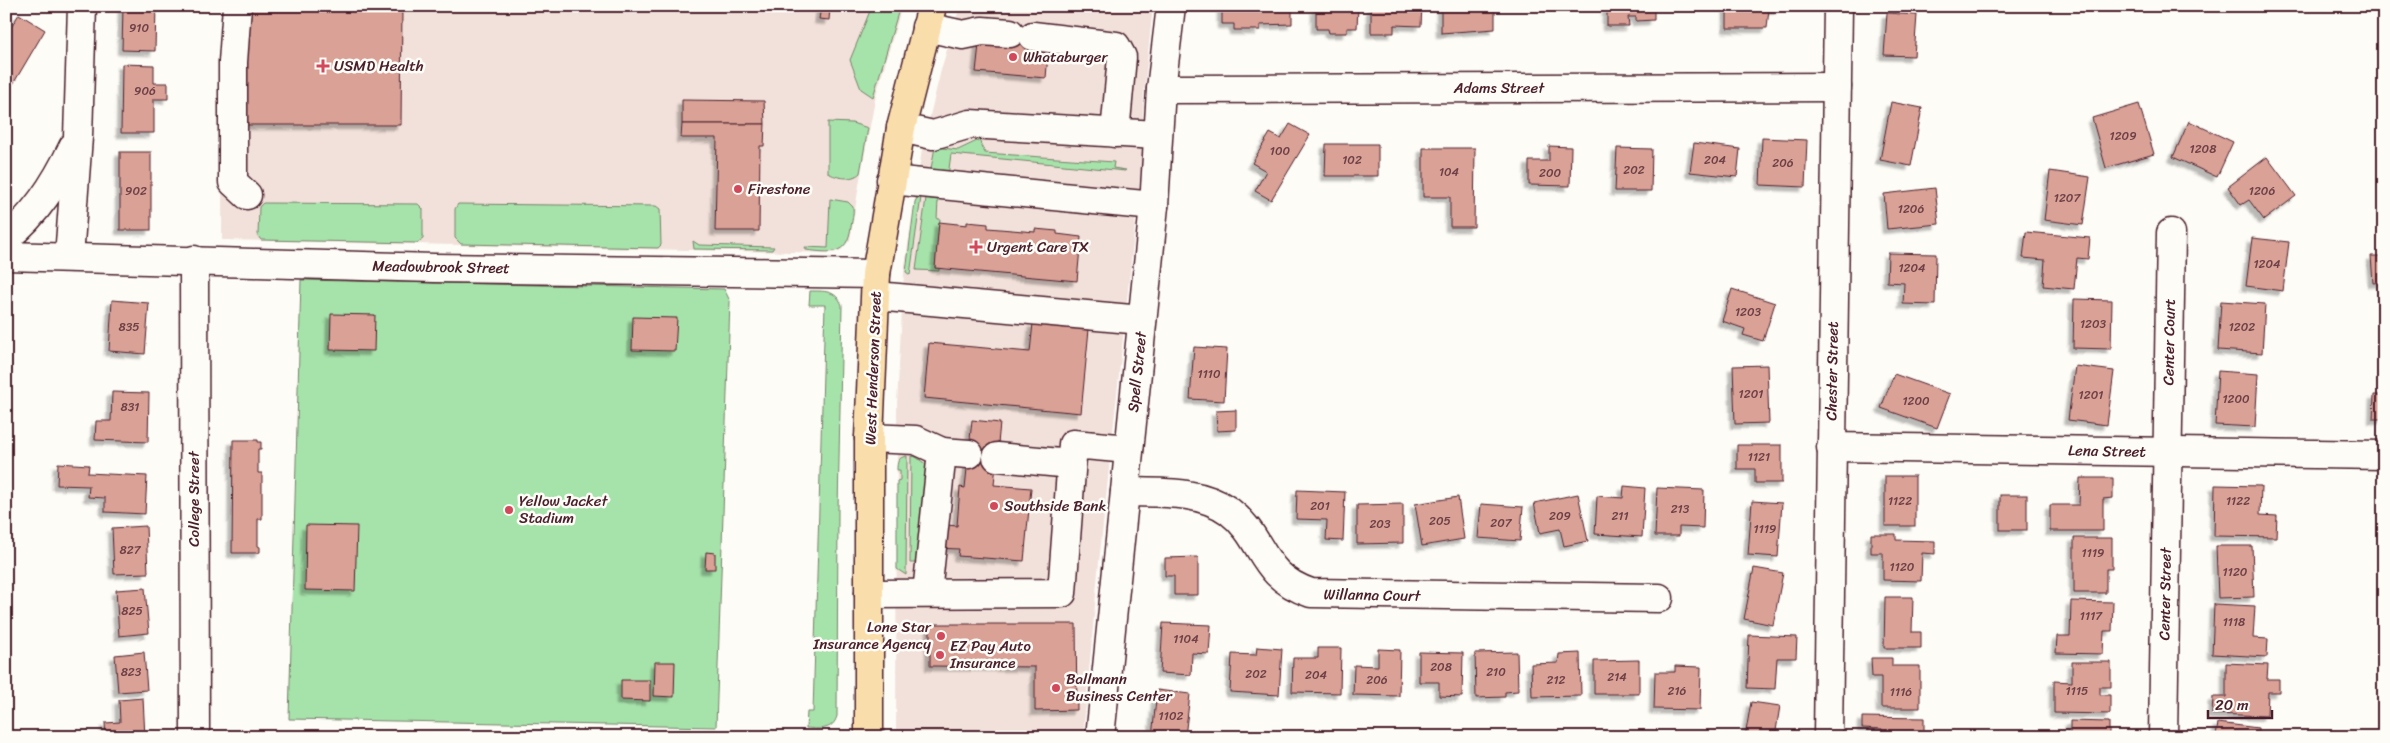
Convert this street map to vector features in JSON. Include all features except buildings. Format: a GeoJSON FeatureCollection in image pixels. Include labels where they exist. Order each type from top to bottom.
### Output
{"type":"FeatureCollection","features":[{"type":"Feature","properties":{"kind":"main road","name":"West Henderson Street"},"geometry":{"type":"LineString","coordinates":[[869,737],[869,438],[876,285],[891,180],[901,128],[929,16]]}},
{"type":"Feature","properties":{"kind":"street"},"geometry":{"type":"LineString","coordinates":[[69,257],[78,137],[82,6]]}},
{"type":"Feature","properties":{"kind":"street"},"geometry":{"type":"LineString","coordinates":[[237,6],[233,62],[233,182],[247,195]]}},
{"type":"Feature","properties":{"kind":"street","name":"Spell Street"},"geometry":{"type":"LineString","coordinates":[[1100,737],[1154,206],[1160,89],[1171,6]]}},
{"type":"Feature","properties":{"kind":"street","name":"Chester Street"},"geometry":{"type":"LineString","coordinates":[[1828,737],[1830,446],[1838,6]]}},
{"type":"Feature","properties":{"kind":"street"},"geometry":{"type":"LineString","coordinates":[[929,16],[963,35],[982,30],[1116,46],[1122,57],[1115,133]]}},
{"type":"Feature","properties":{"kind":"street","name":"Adams Street"},"geometry":{"type":"LineString","coordinates":[[1160,89],[1837,87]]}},
{"type":"Feature","properties":{"kind":"street"},"geometry":{"type":"LineString","coordinates":[[901,128],[933,135],[970,124],[1157,135]]}},
{"type":"Feature","properties":{"kind":"street"},"geometry":{"type":"LineString","coordinates":[[6,238],[35,210],[48,192],[78,137]]}},
{"type":"Feature","properties":{"kind":"street"},"geometry":{"type":"LineString","coordinates":[[891,180],[1154,206]]}},
{"type":"Feature","properties":{"kind":"street","name":"Center Court"},"geometry":{"type":"LineString","coordinates":[[2167,452],[2171,233]]}},
{"type":"Feature","properties":{"kind":"street","name":"Meadowbrook Street"},"geometry":{"type":"LineString","coordinates":[[6,256],[194,260],[876,285],[1142,320]]}},
{"type":"Feature","properties":{"kind":"street","name":"College Street"},"geometry":{"type":"LineString","coordinates":[[194,260],[195,737]]}},
{"type":"Feature","properties":{"kind":"street"},"geometry":{"type":"LineString","coordinates":[[869,438],[916,440],[955,453],[927,593]]}},
{"type":"Feature","properties":{"kind":"street"},"geometry":{"type":"LineString","coordinates":[[869,594],[1062,593],[1073,444],[1130,449]]}},
{"type":"Feature","properties":{"kind":"street","name":"Lena Street"},"geometry":{"type":"LineString","coordinates":[[1830,446],[2384,455]]}},
{"type":"Feature","properties":{"kind":"street","name":"Center Street"},"geometry":{"type":"LineString","coordinates":[[2163,737],[2167,452]]}},
{"type":"Feature","properties":{"kind":"street"},"geometry":{"type":"LineString","coordinates":[[997,457],[1071,464]]}},
{"type":"Feature","properties":{"kind":"street","name":"Willanna Court"},"geometry":{"type":"LineString","coordinates":[[1126,492],[1168,493],[1214,502],[1230,512],[1241,523],[1271,568],[1284,581],[1311,593],[1659,598]]}},
{"type":"Feature","properties":{"kind":"shaded area"},"geometry":{"type":"Polygon","coordinates":[[[223,6],[902,6],[876,95],[850,240],[841,250],[833,253],[222,240],[223,6]]]}},
{"type":"Feature","properties":{"kind":"shaded area"},"geometry":{"type":"Polygon","coordinates":[[[960,6],[1153,6],[1144,93],[1141,169],[1098,572],[1083,737],[896,737],[897,403],[904,272],[922,149],[941,70],[960,6]]]}},
{"type":"Feature","properties":{"kind":"green space"},"geometry":{"type":"Polygon","coordinates":[[[872,6],[900,6],[873,97],[861,89],[850,60],[872,6]]]}},
{"type":"Feature","properties":{"kind":"green space"},"geometry":{"type":"Polygon","coordinates":[[[828,122],[852,123],[868,128],[860,173],[857,176],[844,178],[828,173],[828,122]]]}},
{"type":"Feature","properties":{"kind":"green space"},"geometry":{"type":"Polygon","coordinates":[[[979,140],[985,153],[1114,162],[1113,168],[1126,170],[951,154],[948,176],[930,174],[935,147],[958,150],[979,140]]]}},
{"type":"Feature","properties":{"kind":"green space"},"geometry":{"type":"Polygon","coordinates":[[[921,197],[910,275],[906,272],[915,202],[917,198],[921,197]]]}},
{"type":"Feature","properties":{"kind":"green space"},"geometry":{"type":"Polygon","coordinates":[[[926,198],[938,200],[937,219],[940,219],[935,268],[939,268],[939,271],[916,270],[926,198]]]}},
{"type":"Feature","properties":{"kind":"green space"},"geometry":{"type":"Polygon","coordinates":[[[830,199],[848,202],[853,207],[851,227],[846,243],[836,251],[806,250],[805,247],[828,248],[830,199]]]}},
{"type":"Feature","properties":{"kind":"green space"},"geometry":{"type":"Polygon","coordinates":[[[263,203],[418,204],[423,209],[423,239],[417,243],[261,240],[258,236],[259,207],[263,203]]]}},
{"type":"Feature","properties":{"kind":"green space"},"geometry":{"type":"Polygon","coordinates":[[[458,204],[656,206],[660,209],[661,245],[658,248],[461,244],[455,238],[455,209],[458,204]]]}},
{"type":"Feature","properties":{"kind":"green space"},"geometry":{"type":"Polygon","coordinates":[[[693,241],[699,245],[774,247],[772,250],[694,249],[693,241]]]}},
{"type":"Feature","properties":{"kind":"green space","name":"Yellow Jacket Stadium"},"geometry":{"type":"Polygon","coordinates":[[[301,280],[724,289],[730,301],[716,727],[289,719],[301,280]]]}},
{"type":"Feature","properties":{"kind":"green space"},"geometry":{"type":"Polygon","coordinates":[[[810,291],[829,292],[836,296],[842,305],[838,510],[837,716],[829,727],[820,729],[806,728],[807,712],[813,712],[825,305],[809,305],[810,291]]]}},
{"type":"Feature","properties":{"kind":"green space"},"geometry":{"type":"Polygon","coordinates":[[[907,456],[906,575],[897,569],[897,481],[900,480],[900,470],[897,470],[897,465],[902,457],[907,456]]]}},
{"type":"Feature","properties":{"kind":"green space"},"geometry":{"type":"Polygon","coordinates":[[[911,456],[916,457],[928,466],[922,563],[910,563],[911,456]]]}},
{"type":"Feature","properties":{"kind":"place","name":"Whataburger"},"geometry":{"type":"Point","coordinates":[1013,57]}},
{"type":"Feature","properties":{"kind":"place","name":"USMD Health"},"geometry":{"type":"Point","coordinates":[323,66]}},
{"type":"Feature","properties":{"kind":"place","name":"Firestone"},"geometry":{"type":"Point","coordinates":[738,189]}},
{"type":"Feature","properties":{"kind":"place","name":"Urgent Care TX"},"geometry":{"type":"Point","coordinates":[976,247]}},
{"type":"Feature","properties":{"kind":"place","name":"Southside Bank"},"geometry":{"type":"Point","coordinates":[994,506]}},
{"type":"Feature","properties":{"kind":"place","name":"Yellow Jacket Stadium"},"geometry":{"type":"Point","coordinates":[509,510]}},
{"type":"Feature","properties":{"kind":"place","name":"Lone Star Insurance Agency"},"geometry":{"type":"Point","coordinates":[941,636]}},
{"type":"Feature","properties":{"kind":"place","name":"EZ Pay Auto Insurance"},"geometry":{"type":"Point","coordinates":[940,655]}},
{"type":"Feature","properties":{"kind":"place","name":"Ballmann Business Center"},"geometry":{"type":"Point","coordinates":[1056,688]}}]}
